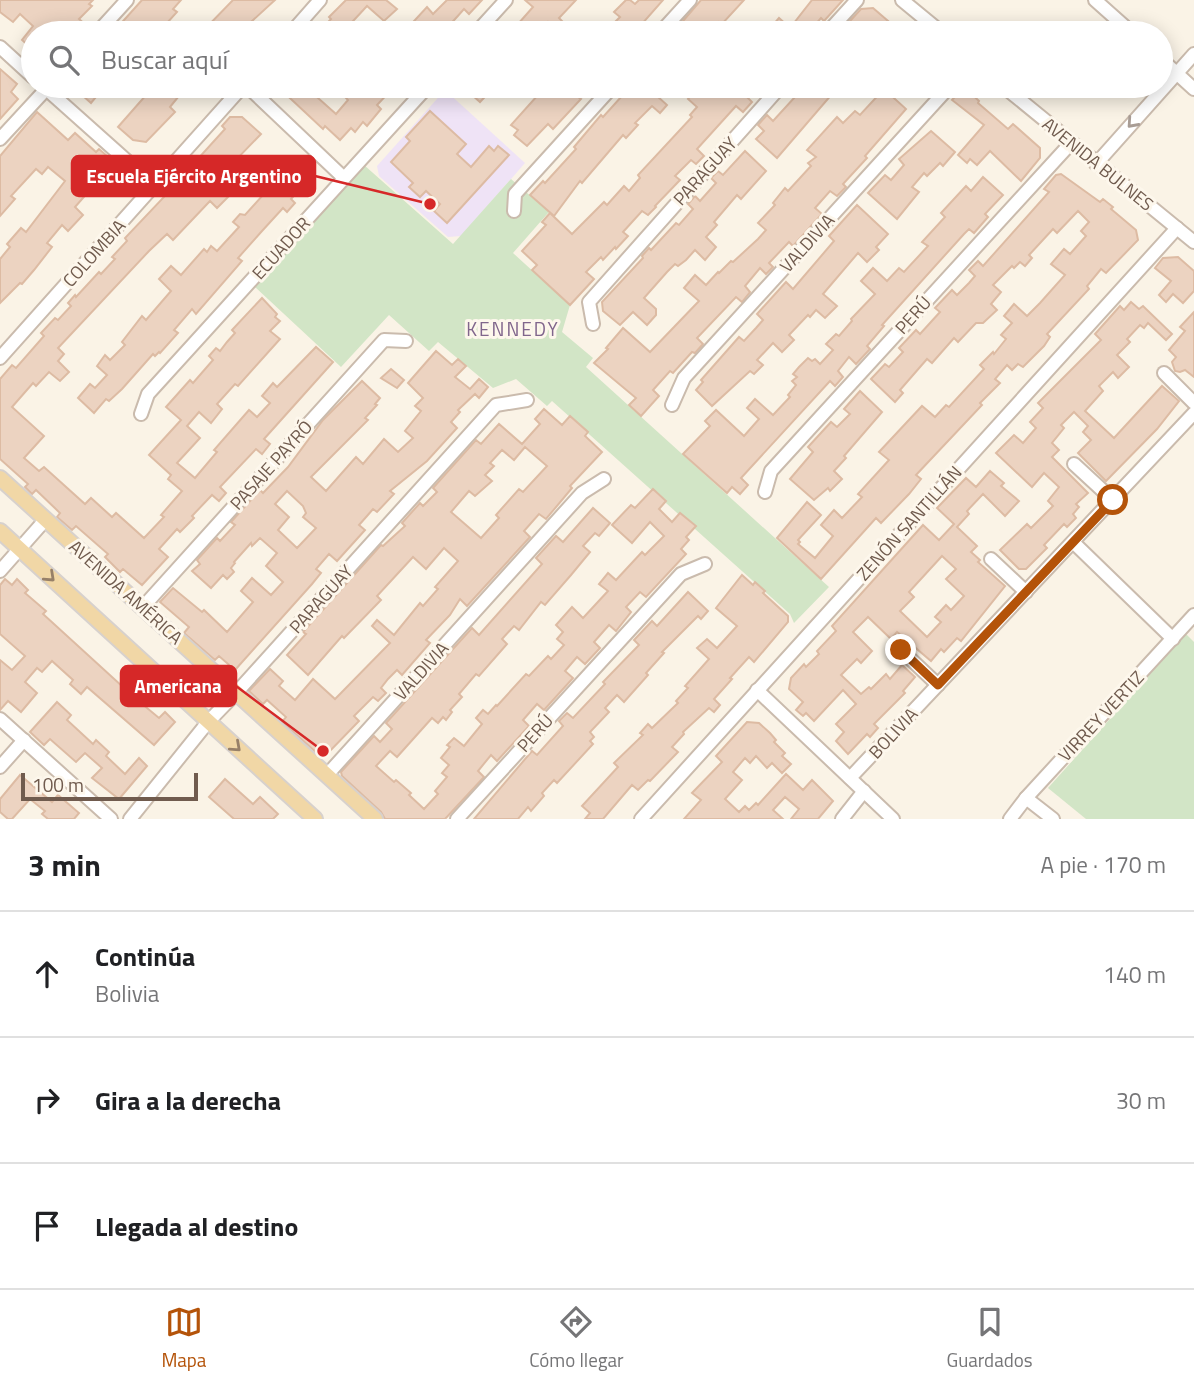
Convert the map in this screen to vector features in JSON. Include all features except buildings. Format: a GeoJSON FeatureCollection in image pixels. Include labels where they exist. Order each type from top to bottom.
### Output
{"type":"FeatureCollection","features":[{"type":"Feature","properties":{"kind":"main road","name":"AVENIDA AMÉRICA"},"geometry":{"type":"LineString","coordinates":[[0,478],[375,819]]}},
{"type":"Feature","properties":{"kind":"main road"},"geometry":{"type":"LineString","coordinates":[[0,531],[316,819]]}},
{"type":"Feature","properties":{"kind":"street"},"geometry":{"type":"LineString","coordinates":[[108,21],[127,0]]}},
{"type":"Feature","properties":{"kind":"street"},"geometry":{"type":"LineString","coordinates":[[302,21],[320,0]]}},
{"type":"Feature","properties":{"kind":"street"},"geometry":{"type":"LineString","coordinates":[[487,21],[506,0]]}},
{"type":"Feature","properties":{"kind":"street"},"geometry":{"type":"LineString","coordinates":[[671,21],[690,0]]}},
{"type":"Feature","properties":{"kind":"street"},"geometry":{"type":"LineString","coordinates":[[838,21],[857,0]]}},
{"type":"Feature","properties":{"kind":"street"},"geometry":{"type":"LineString","coordinates":[[902,0],[927,21]]}},
{"type":"Feature","properties":{"kind":"street"},"geometry":{"type":"LineString","coordinates":[[1096,0],[1119,21]]}},
{"type":"Feature","properties":{"kind":"street"},"geometry":{"type":"LineString","coordinates":[[0,47],[21,66]]}},
{"type":"Feature","properties":{"kind":"street"},"geometry":{"type":"LineString","coordinates":[[1173,78],[1194,54]]}},
{"type":"Feature","properties":{"kind":"street"},"geometry":{"type":"LineString","coordinates":[[1173,70],[1194,89]]}},
{"type":"Feature","properties":{"kind":"street"},"geometry":{"type":"LineString","coordinates":[[0,139],[36,98]]}},
{"type":"Feature","properties":{"kind":"street"},"geometry":{"type":"LineString","coordinates":[[58,98],[155,186]]}},
{"type":"Feature","properties":{"kind":"street","name":"COLOMBIA"},"geometry":{"type":"LineString","coordinates":[[0,358],[234,98]]}},
{"type":"Feature","properties":{"kind":"street"},"geometry":{"type":"LineString","coordinates":[[258,98],[344,178]]}},
{"type":"Feature","properties":{"kind":"street","name":"ECUADOR"},"geometry":{"type":"LineString","coordinates":[[141,414],[148,394],[417,98]]}},
{"type":"Feature","properties":{"kind":"street"},"geometry":{"type":"LineString","coordinates":[[513,211],[515,194],[602,98]]}},
{"type":"Feature","properties":{"kind":"street","name":"PARAGUAY"},"geometry":{"type":"LineString","coordinates":[[593,324],[589,302],[770,98]]}},
{"type":"Feature","properties":{"kind":"street","name":"VALDIVIA"},"geometry":{"type":"LineString","coordinates":[[672,405],[684,378],[939,98]]}},
{"type":"Feature","properties":{"kind":"street","name":"AVENIDA BULNES"},"geometry":{"type":"LineString","coordinates":[[1017,98],[1194,242]]}},
{"type":"Feature","properties":{"kind":"street"},"geometry":{"type":"LineString","coordinates":[[1096,163],[1155,98]]}},
{"type":"Feature","properties":{"kind":"street","name":"PERÚ"},"geometry":{"type":"LineString","coordinates":[[765,492],[771,471],[1071,143]]}},
{"type":"Feature","properties":{"kind":"street","name":"ZENÓN SANTILLÁN"},"geometry":{"type":"LineString","coordinates":[[641,819],[1177,228]]}},
{"type":"Feature","properties":{"kind":"street","name":"PASAJE PAYRÓ"},"geometry":{"type":"LineString","coordinates":[[143,607],[384,340],[406,341]]}},
{"type":"Feature","properties":{"kind":"street"},"geometry":{"type":"LineString","coordinates":[[1164,373],[1194,402]]}},
{"type":"Feature","properties":{"kind":"street","name":"PARAGUAY"},"geometry":{"type":"LineString","coordinates":[[130,819],[208,722],[496,405],[527,400]]}},
{"type":"Feature","properties":{"kind":"street","name":"BOLIVIA"},"geometry":{"type":"LineString","coordinates":[[850,778],[1194,413]]}},
{"type":"Feature","properties":{"kind":"street"},"geometry":{"type":"LineString","coordinates":[[1074,464],[1113,500]]}},
{"type":"Feature","properties":{"kind":"street","name":"VALDIVIA"},"geometry":{"type":"LineString","coordinates":[[327,775],[582,493],[604,479]]}},
{"type":"Feature","properties":{"kind":"street"},"geometry":{"type":"LineString","coordinates":[[0,571],[46,519]]}},
{"type":"Feature","properties":{"kind":"street"},"geometry":{"type":"LineString","coordinates":[[1073,542],[1173,639]]}},
{"type":"Feature","properties":{"kind":"street"},"geometry":{"type":"LineString","coordinates":[[991,559],[1026,592]]}},
{"type":"Feature","properties":{"kind":"street","name":"PERÚ"},"geometry":{"type":"LineString","coordinates":[[457,819],[681,574],[705,564]]}},
{"type":"Feature","properties":{"kind":"street","name":"VIRREY VERTIZ"},"geometry":{"type":"LineString","coordinates":[[1010,819],[1026,798],[1173,639],[1192,622]]}},
{"type":"Feature","properties":{"kind":"street"},"geometry":{"type":"LineString","coordinates":[[901,650],[938,685]]}},
{"type":"Feature","properties":{"kind":"street"},"geometry":{"type":"LineString","coordinates":[[757,690],[893,819]]}},
{"type":"Feature","properties":{"kind":"street"},"geometry":{"type":"LineString","coordinates":[[0,719],[111,819]]}},
{"type":"Feature","properties":{"kind":"street"},"geometry":{"type":"LineString","coordinates":[[0,767],[24,740]]}},
{"type":"Feature","properties":{"kind":"street"},"geometry":{"type":"LineString","coordinates":[[842,819],[864,791]]}},
{"type":"Feature","properties":{"kind":"street"},"geometry":{"type":"LineString","coordinates":[[1026,798],[1052,819]]}},
{"type":"Feature","properties":{"kind":"shaded area"},"geometry":{"type":"Polygon","coordinates":[[[438,98],[454,98],[525,163],[461,236],[448,237],[379,176],[377,166],[438,98]]]}},
{"type":"Feature","properties":{"kind":"green space"},"geometry":{"type":"Polygon","coordinates":[[[364,165],[453,244],[511,179],[549,212],[513,253],[570,305],[562,332],[593,358],[586,367],[829,587],[794,623],[790,614],[552,401],[547,406],[516,379],[493,388],[438,342],[429,351],[389,315],[341,367],[255,287],[364,165]]]}},
{"type":"Feature","properties":{"kind":"green space"},"geometry":{"type":"Polygon","coordinates":[[[1186,634],[1194,642],[1194,819],[1086,819],[1048,788],[1186,634]]]}},
{"type":"Feature","properties":{"kind":"place","name":"Escuela Ejército Argentino"},"geometry":{"type":"Point","coordinates":[430,204]}},
{"type":"Feature","properties":{"kind":"place","name":"Americana"},"geometry":{"type":"Point","coordinates":[323,751]}},
{"type":"Feature","properties":{"kind":"district","name":"KENNEDY"},"geometry":{"type":"Point","coordinates":[513,328]}},
{"type":"Feature","properties":{"kind":"route"},"geometry":{"type":"LineString","coordinates":[[901,650],[938,685],[1113,500]]}}]}
